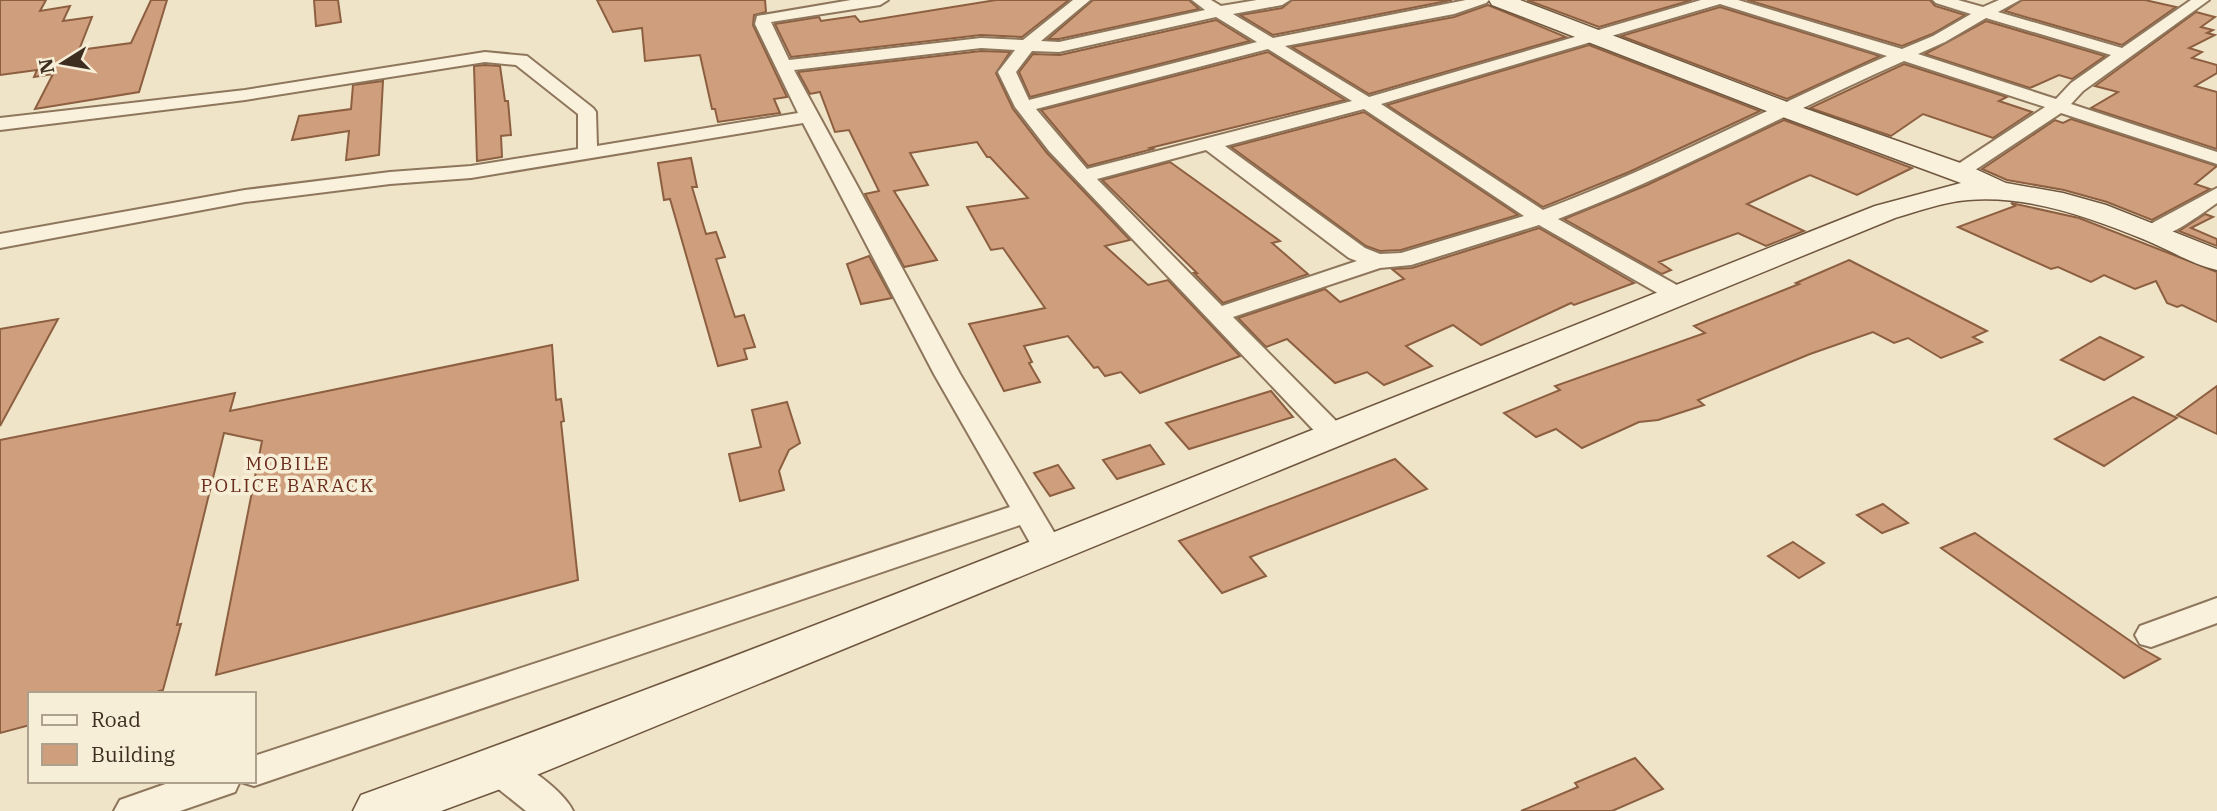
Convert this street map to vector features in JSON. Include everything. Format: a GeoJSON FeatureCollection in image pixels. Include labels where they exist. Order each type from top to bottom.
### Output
{"type":"FeatureCollection","features":[{"type":"Feature","properties":{"kind":"street"},"geometry":{"type":"LineString","coordinates":[[880,0],[763,19],[763,24],[809,117],[947,374],[1049,549]]}},
{"type":"Feature","properties":{"kind":"street"},"geometry":{"type":"LineString","coordinates":[[1082,0],[1028,44],[1007,72],[1009,83],[1024,107],[1085,176],[1332,434]]}},
{"type":"Feature","properties":{"kind":"street"},"geometry":{"type":"LineString","coordinates":[[784,66],[981,43],[1059,47],[1208,6],[1282,0]]}},
{"type":"Feature","properties":{"kind":"street"},"geometry":{"type":"LineString","coordinates":[[1024,107],[1273,43],[1454,9],[1481,0]]}},
{"type":"Feature","properties":{"kind":"street"},"geometry":{"type":"LineString","coordinates":[[1500,0],[1786,110],[1959,172],[2000,191]]}},
{"type":"Feature","properties":{"kind":"street"},"geometry":{"type":"LineString","coordinates":[[1085,176],[1367,103],[1555,49],[1592,35],[1720,0],[1900,54],[2217,158]]}},
{"type":"Feature","properties":{"kind":"street"},"geometry":{"type":"LineString","coordinates":[[1941,0],[2125,54]]}},
{"type":"Feature","properties":{"kind":"street"},"geometry":{"type":"LineString","coordinates":[[1217,315],[1378,261],[1403,260],[1541,218],[1660,170],[1900,54],[1939,39],[1985,12],[2012,0]]}},
{"type":"Feature","properties":{"kind":"street"},"geometry":{"type":"LineString","coordinates":[[1959,172],[2059,106],[2077,87],[2199,0]]}},
{"type":"Feature","properties":{"kind":"street"},"geometry":{"type":"LineString","coordinates":[[1208,6],[1273,43],[1541,218],[1676,294]]}},
{"type":"Feature","properties":{"kind":"street"},"geometry":{"type":"LineString","coordinates":[[0,124],[245,95],[485,57],[521,60],[587,112],[588,153]]}},
{"type":"Feature","properties":{"kind":"street"},"geometry":{"type":"LineString","coordinates":[[0,241],[245,196],[390,178],[471,172],[809,117]]}},
{"type":"Feature","properties":{"kind":"street"},"geometry":{"type":"LineString","coordinates":[[1210,144],[1357,253],[1378,261]]}},
{"type":"Feature","properties":{"kind":"street"},"geometry":{"type":"LineString","coordinates":[[379,811],[499,768],[1885,212],[1940,196],[1968,191],[2000,191],[2050,200],[2100,214],[2217,261]]}},
{"type":"Feature","properties":{"kind":"street"},"geometry":{"type":"LineString","coordinates":[[2151,233],[2181,218],[2217,194]]}},
{"type":"Feature","properties":{"kind":"street"},"geometry":{"type":"LineString","coordinates":[[256,770],[1028,512]]}},
{"type":"Feature","properties":{"kind":"street"},"geometry":{"type":"LineString","coordinates":[[2151,635],[2217,610]]}},
{"type":"Feature","properties":{"kind":"street"},"geometry":{"type":"LineString","coordinates":[[499,768],[554,811]]}},
{"type":"Feature","properties":{"kind":"street"},"geometry":{"type":"LineString","coordinates":[[133,811],[216,783]]}},
{"type":"Feature","properties":{"kind":"building"},"geometry":{"type":"Polygon","coordinates":[[[0,0],[46,0],[40,11],[70,6],[63,21],[92,17],[79,50],[131,43],[151,0],[167,0],[139,92],[35,109],[53,74],[34,77],[37,70],[0,75],[0,0]]]}},
{"type":"Feature","properties":{"kind":"building"},"geometry":{"type":"Polygon","coordinates":[[[314,0],[338,0],[341,22],[316,26],[314,0]]]}},
{"type":"Feature","properties":{"kind":"building"},"geometry":{"type":"Polygon","coordinates":[[[597,0],[765,0],[766,12],[754,15],[753,25],[787,97],[774,99],[780,113],[718,122],[715,109],[712,109],[700,55],[645,61],[642,28],[613,32],[597,0]]]}},
{"type":"Feature","properties":{"kind":"building"},"geometry":{"type":"Polygon","coordinates":[[[996,0],[1069,0],[1022,37],[981,35],[791,57],[775,24],[819,17],[821,21],[855,16],[860,22],[996,0]]]}},
{"type":"Feature","properties":{"kind":"building"},"geometry":{"type":"Polygon","coordinates":[[[1093,0],[1189,0],[1199,9],[1059,39],[1048,39],[1093,0]]]}},
{"type":"Feature","properties":{"kind":"building"},"geometry":{"type":"Polygon","coordinates":[[[1292,0],[1452,0],[1273,35],[1240,15],[1282,8],[1292,0]]]}},
{"type":"Feature","properties":{"kind":"building"},"geometry":{"type":"Polygon","coordinates":[[[1527,0],[1692,0],[1599,27],[1527,0]]]}},
{"type":"Feature","properties":{"kind":"building"},"geometry":{"type":"Polygon","coordinates":[[[1747,0],[1930,0],[1935,6],[1965,15],[1932,34],[1902,46],[1747,0]]]}},
{"type":"Feature","properties":{"kind":"building"},"geometry":{"type":"Polygon","coordinates":[[[2022,0],[2145,0],[2176,7],[2122,45],[2005,11],[2022,0]]]}},
{"type":"Feature","properties":{"kind":"building"},"geometry":{"type":"Polygon","coordinates":[[[1488,5],[1566,37],[1369,94],[1292,47],[1454,17],[1488,5]]]}},
{"type":"Feature","properties":{"kind":"building"},"geometry":{"type":"Polygon","coordinates":[[[1720,7],[1880,56],[1787,99],[1621,36],[1720,7]]]}},
{"type":"Feature","properties":{"kind":"building"},"geometry":{"type":"Polygon","coordinates":[[[2196,12],[2215,17],[2201,27],[2213,30],[2207,33],[2215,35],[2189,48],[2202,52],[2192,58],[2217,65],[2217,73],[2195,86],[2217,92],[2217,149],[2091,108],[2118,92],[2095,86],[2196,12]]]}},
{"type":"Feature","properties":{"kind":"building"},"geometry":{"type":"Polygon","coordinates":[[[1216,20],[1250,41],[1030,97],[1019,72],[1033,54],[1060,55],[1216,20]]]}},
{"type":"Feature","properties":{"kind":"building"},"geometry":{"type":"Polygon","coordinates":[[[1986,21],[2105,56],[2072,79],[2059,75],[2030,88],[1925,54],[1986,21]]]}},
{"type":"Feature","properties":{"kind":"building"},"geometry":{"type":"Polygon","coordinates":[[[1589,45],[1760,111],[1629,172],[1543,207],[1387,105],[1589,45]]]}},
{"type":"Feature","properties":{"kind":"building"},"geometry":{"type":"Polygon","coordinates":[[[981,51],[1010,52],[996,73],[1013,109],[1047,153],[1130,240],[1105,246],[1148,285],[1168,280],[1240,356],[1140,393],[1121,372],[1105,376],[1098,367],[1094,368],[1068,336],[1024,346],[1032,362],[1029,363],[1040,382],[1004,391],[969,324],[1045,308],[1003,248],[991,250],[967,207],[1028,198],[990,157],[987,157],[977,142],[910,153],[928,185],[894,191],[937,260],[904,267],[865,194],[879,191],[849,130],[835,132],[820,92],[810,94],[798,72],[981,51]]]}},
{"type":"Feature","properties":{"kind":"building"},"geometry":{"type":"Polygon","coordinates":[[[1268,52],[1345,100],[1088,166],[1041,110],[1268,52]]]}},
{"type":"Feature","properties":{"kind":"building"},"geometry":{"type":"Polygon","coordinates":[[[1904,64],[2007,97],[1999,101],[2032,112],[1993,138],[1923,114],[1891,136],[1810,108],[1904,64]]]}},
{"type":"Feature","properties":{"kind":"building"},"geometry":{"type":"Polygon","coordinates":[[[474,66],[500,66],[505,101],[508,101],[511,135],[501,136],[502,157],[477,161],[474,66]]]}},
{"type":"Feature","properties":{"kind":"building"},"geometry":{"type":"Polygon","coordinates":[[[383,81],[379,155],[346,160],[349,131],[292,140],[299,116],[351,109],[353,85],[383,81]]]}},
{"type":"Feature","properties":{"kind":"building"},"geometry":{"type":"Polygon","coordinates":[[[1364,112],[1518,215],[1401,250],[1380,251],[1366,246],[1231,147],[1364,112]]]}},
{"type":"Feature","properties":{"kind":"building"},"geometry":{"type":"Polygon","coordinates":[[[2071,119],[2217,166],[2195,184],[2210,189],[2152,220],[2107,202],[2064,190],[2007,180],[1982,169],[2055,120],[2063,123],[2071,119]]]}},
{"type":"Feature","properties":{"kind":"building"},"geometry":{"type":"Polygon","coordinates":[[[1784,120],[1912,168],[1857,195],[1810,175],[1747,204],[1804,231],[1766,246],[1738,233],[1659,262],[1671,270],[1662,274],[1564,219],[1647,185],[1784,120]]]}},
{"type":"Feature","properties":{"kind":"building"},"geometry":{"type":"Polygon","coordinates":[[[691,158],[697,187],[692,187],[706,234],[716,232],[725,257],[716,259],[735,317],[744,315],[755,347],[744,349],[747,359],[718,366],[670,199],[664,200],[658,163],[691,158]]]}},
{"type":"Feature","properties":{"kind":"building"},"geometry":{"type":"Polygon","coordinates":[[[1170,162],[1280,241],[1272,243],[1308,274],[1223,303],[1194,273],[1197,273],[1102,180],[1170,162]]]}},
{"type":"Feature","properties":{"kind":"building"},"geometry":{"type":"Polygon","coordinates":[[[2011,203],[2079,218],[2217,272],[2217,322],[2182,305],[2177,307],[2167,303],[2156,281],[2135,289],[2104,275],[2091,282],[2058,267],[2051,269],[1958,227],[2015,206],[2011,203]]]}},
{"type":"Feature","properties":{"kind":"building"},"geometry":{"type":"Polygon","coordinates":[[[2205,214],[2213,217],[2191,228],[2217,239],[2217,246],[2179,231],[2205,214]]]}},
{"type":"Feature","properties":{"kind":"building"},"geometry":{"type":"Polygon","coordinates":[[[1539,228],[1634,283],[1574,305],[1571,303],[1481,345],[1453,325],[1406,346],[1432,366],[1384,385],[1367,372],[1335,383],[1287,339],[1266,347],[1238,318],[1325,289],[1340,302],[1404,279],[1392,269],[1412,268],[1539,228]]]}},
{"type":"Feature","properties":{"kind":"building"},"geometry":{"type":"Polygon","coordinates":[[[869,256],[892,298],[861,304],[847,264],[869,256]]]}},
{"type":"Feature","properties":{"kind":"building"},"geometry":{"type":"Polygon","coordinates":[[[1849,260],[1987,331],[1973,337],[1982,342],[1941,358],[1908,338],[1894,343],[1873,332],[1810,354],[1698,400],[1704,405],[1658,420],[1639,422],[1582,448],[1556,429],[1536,437],[1504,413],[1560,390],[1555,386],[1705,333],[1694,326],[1799,284],[1796,283],[1849,260]]]}},
{"type":"Feature","properties":{"kind":"building"},"geometry":{"type":"Polygon","coordinates":[[[58,319],[0,426],[0,329],[58,319]]]}},
{"type":"Feature","properties":{"kind":"building"},"geometry":{"type":"Polygon","coordinates":[[[2100,337],[2143,357],[2104,380],[2061,360],[2100,337]]]}},
{"type":"Feature","properties":{"kind":"building"},"geometry":{"type":"Polygon","coordinates":[[[552,345],[556,400],[561,399],[564,421],[561,422],[578,580],[216,675],[262,441],[224,433],[177,625],[181,624],[163,690],[28,692],[28,726],[0,733],[0,440],[235,393],[230,411],[552,345]]]}},
{"type":"Feature","properties":{"kind":"building"},"geometry":{"type":"Polygon","coordinates":[[[2217,386],[2217,434],[2177,415],[2217,386]]]}},
{"type":"Feature","properties":{"kind":"building"},"geometry":{"type":"Polygon","coordinates":[[[1271,391],[1293,417],[1189,449],[1166,423],[1271,391]]]}},
{"type":"Feature","properties":{"kind":"building"},"geometry":{"type":"Polygon","coordinates":[[[2133,397],[2177,418],[2104,466],[2055,439],[2133,397]]]}},
{"type":"Feature","properties":{"kind":"building"},"geometry":{"type":"Polygon","coordinates":[[[787,402],[800,443],[789,450],[779,471],[784,490],[740,501],[729,454],[761,447],[752,410],[787,402]]]}},
{"type":"Feature","properties":{"kind":"building"},"geometry":{"type":"Polygon","coordinates":[[[1150,445],[1164,464],[1117,479],[1103,460],[1150,445]]]}},
{"type":"Feature","properties":{"kind":"building"},"geometry":{"type":"Polygon","coordinates":[[[1395,459],[1427,489],[1250,557],[1266,576],[1222,593],[1179,541],[1395,459]]]}},
{"type":"Feature","properties":{"kind":"building"},"geometry":{"type":"Polygon","coordinates":[[[1058,465],[1074,488],[1050,496],[1034,473],[1058,465]]]}},
{"type":"Feature","properties":{"kind":"building"},"geometry":{"type":"Polygon","coordinates":[[[1883,504],[1908,523],[1882,533],[1857,515],[1883,504]]]}},
{"type":"Feature","properties":{"kind":"building"},"geometry":{"type":"Polygon","coordinates":[[[1975,533],[2160,659],[2124,678],[1941,548],[1975,533]]]}},
{"type":"Feature","properties":{"kind":"building"},"geometry":{"type":"Polygon","coordinates":[[[1793,542],[1824,563],[1799,578],[1768,556],[1793,542]]]}},
{"type":"Feature","properties":{"kind":"building"},"geometry":{"type":"Polygon","coordinates":[[[1635,758],[1663,789],[1612,811],[1521,811],[1578,787],[1575,783],[1635,758]]]}},
{"type":"Feature","properties":{"kind":"district","name":"MOBILE POLICE BARACK"},"geometry":{"type":"Point","coordinates":[288,474]}}]}
